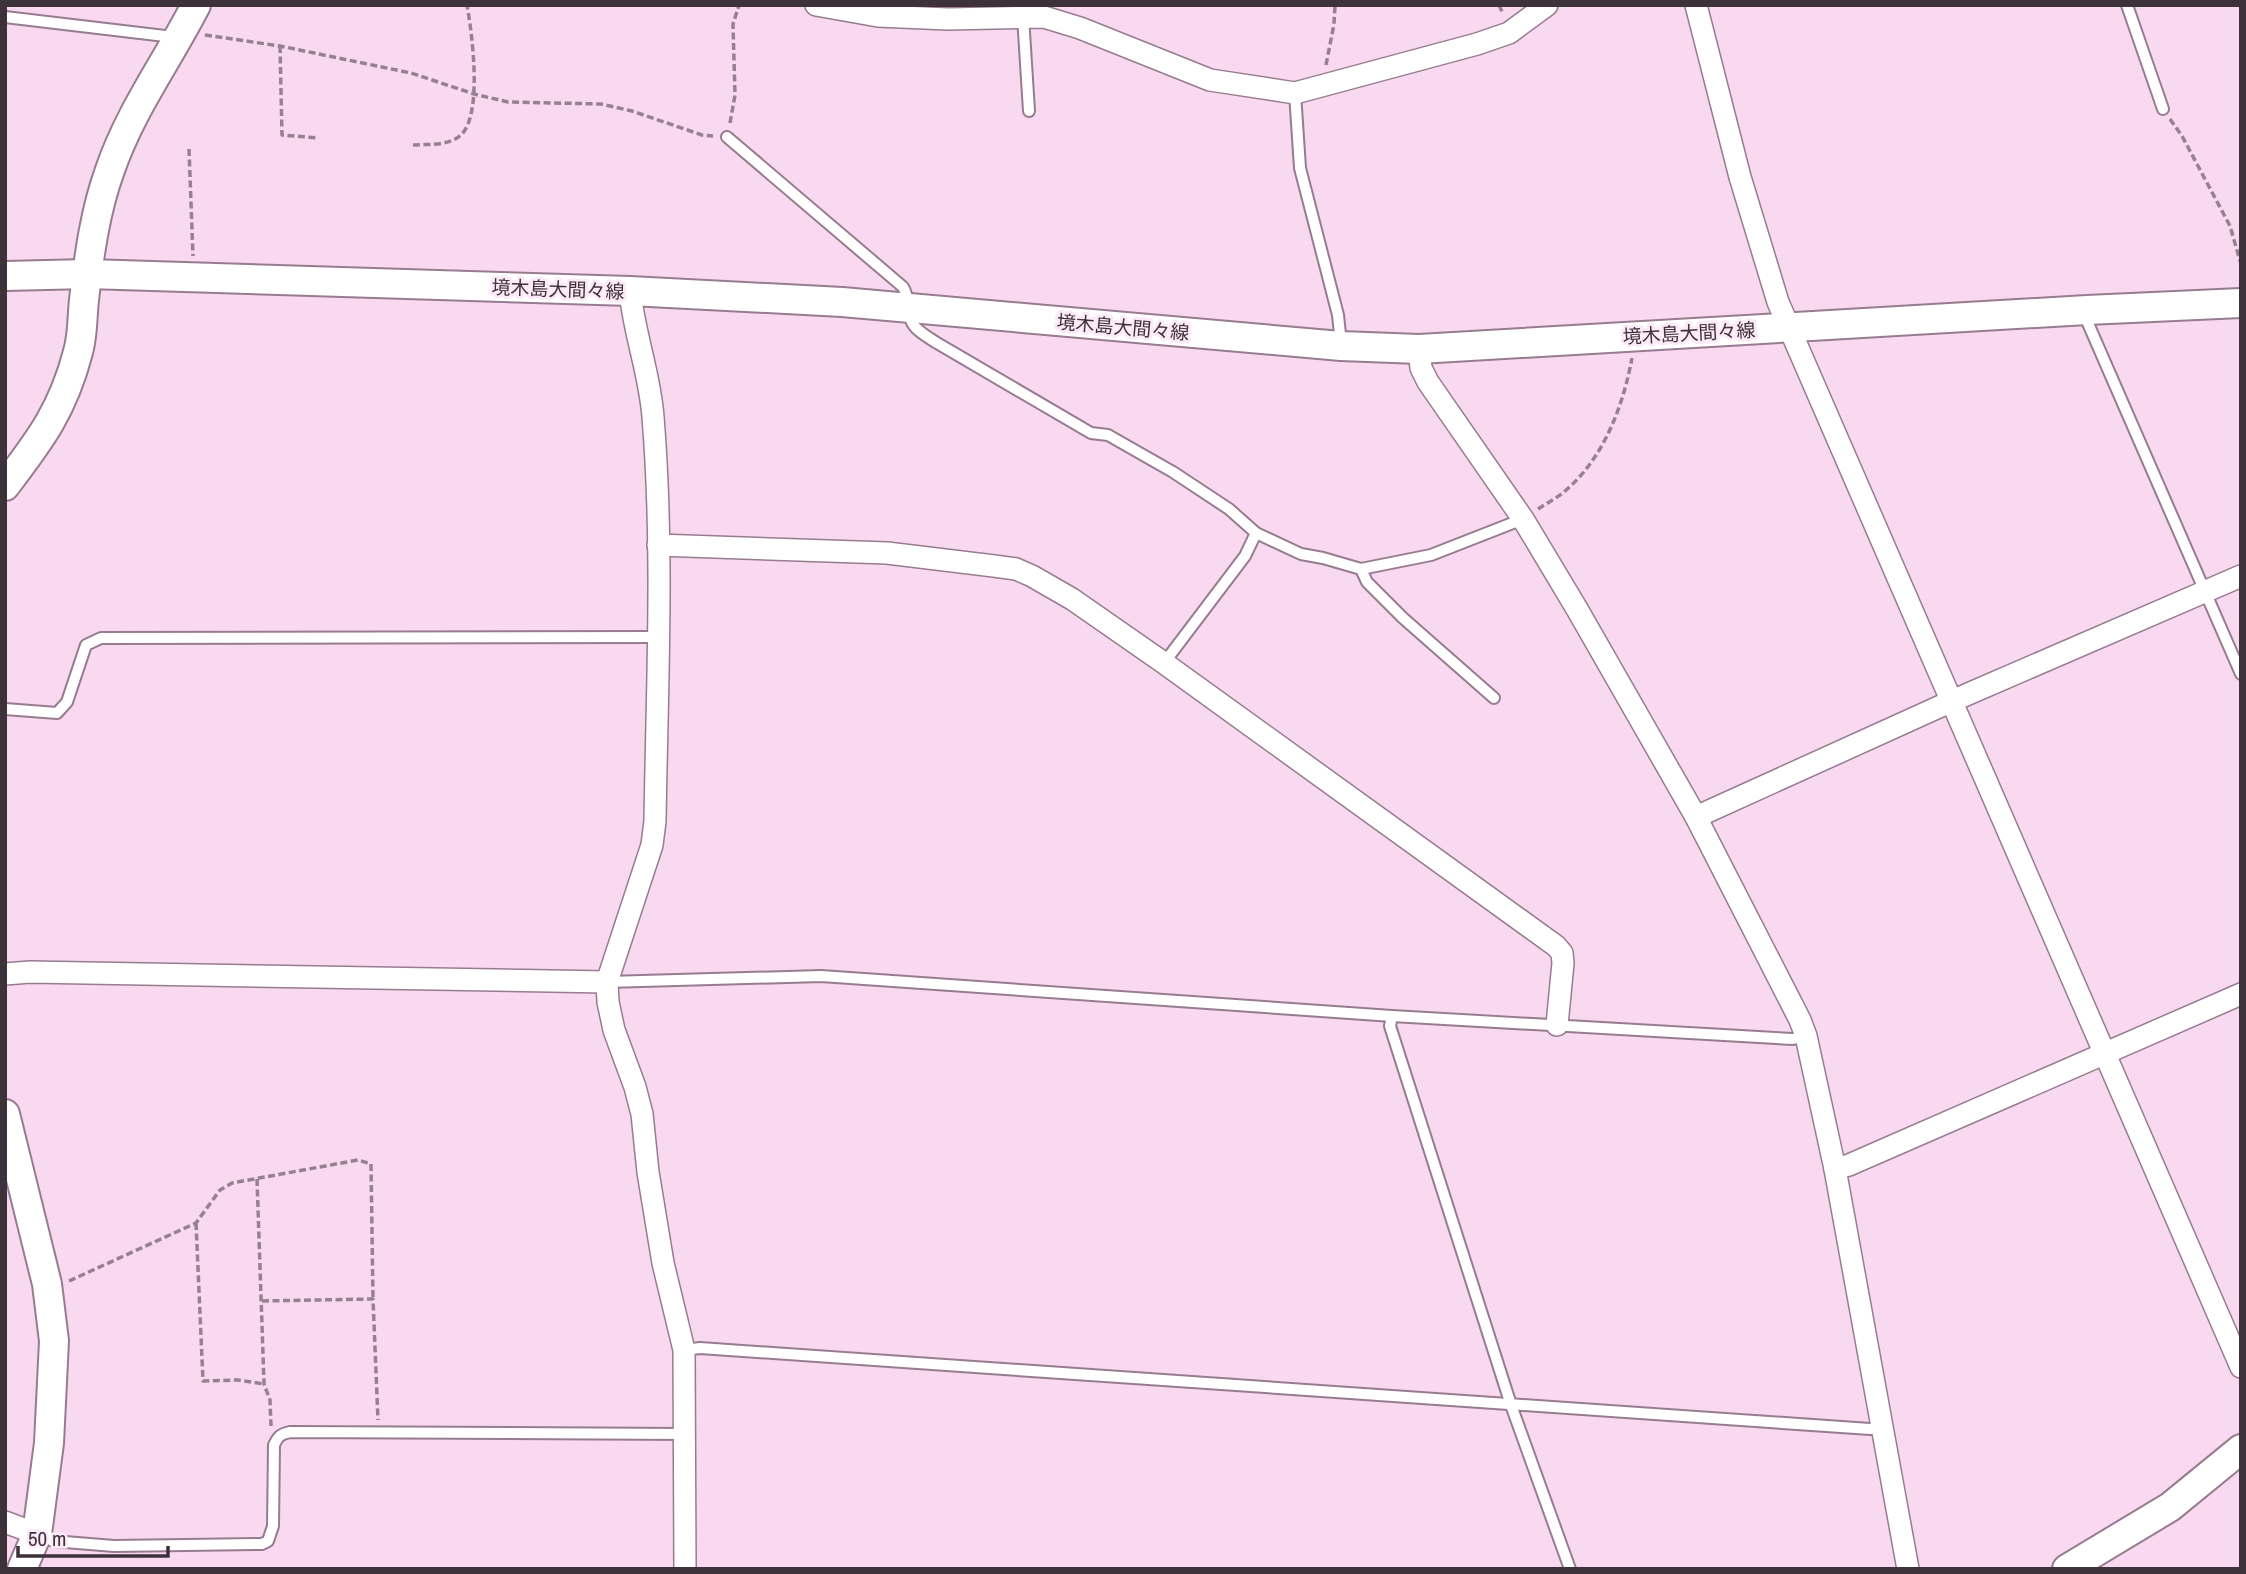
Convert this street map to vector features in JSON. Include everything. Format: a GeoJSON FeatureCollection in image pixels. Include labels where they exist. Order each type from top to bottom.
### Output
{"type":"FeatureCollection","features":[{"type":"Feature","properties":{"kind":"main road"},"geometry":{"type":"LineString","coordinates":[[5,486],[49,426],[64,395],[79,350],[94,229],[110,169],[132,118],[196,5]]}},
{"type":"Feature","properties":{"kind":"main road","name":"境木島大間々線"},"geometry":{"type":"LineString","coordinates":[[5,276],[88,274],[630,291],[842,302],[1341,346],[1419,349],[2241,303]]}},
{"type":"Feature","properties":{"kind":"main road"},"geometry":{"type":"LineString","coordinates":[[5,1114],[47,1284],[54,1341],[49,1443],[37,1534],[22,1569]]}},
{"type":"Feature","properties":{"kind":"main road"},"geometry":{"type":"LineString","coordinates":[[2067,1569],[2170,1507],[2241,1449]]}},
{"type":"Feature","properties":{"kind":"street"},"geometry":{"type":"LineString","coordinates":[[816,5],[878,16],[948,19],[1044,17],[1210,80],[1295,93],[1509,33],[1547,5]]}},
{"type":"Feature","properties":{"kind":"street"},"geometry":{"type":"LineString","coordinates":[[1696,5],[1740,177],[1778,303],[2241,1367]]}},
{"type":"Feature","properties":{"kind":"street"},"geometry":{"type":"LineString","coordinates":[[630,291],[653,415],[658,545],[655,821],[652,845],[607,982],[614,1030],[642,1114],[648,1172],[663,1263],[684,1350],[685,1569]]}},
{"type":"Feature","properties":{"kind":"street"},"geometry":{"type":"LineString","coordinates":[[1419,349],[1421,368],[1429,382],[1523,519],[1696,817],[1783,984],[1806,1036],[1835,1169],[1908,1569]]}},
{"type":"Feature","properties":{"kind":"street"},"geometry":{"type":"LineString","coordinates":[[658,545],[887,552],[1016,569],[1032,576],[1072,599],[1164,663],[1556,946],[1562,953],[1563,963],[1558,1025]]}},
{"type":"Feature","properties":{"kind":"street"},"geometry":{"type":"LineString","coordinates":[[1696,817],[1952,701],[2241,576]]}},
{"type":"Feature","properties":{"kind":"street"},"geometry":{"type":"LineString","coordinates":[[5,974],[30,972],[607,982]]}},
{"type":"Feature","properties":{"kind":"street"},"geometry":{"type":"LineString","coordinates":[[1835,1169],[2241,994]]}},
{"type":"Feature","properties":{"kind":"street"},"geometry":{"type":"LineString","coordinates":[[5,1522],[37,1534]]}},
{"type":"Feature","properties":{"kind":"lane"},"geometry":{"type":"LineString","coordinates":[[2127,5],[2163,109]]}},
{"type":"Feature","properties":{"kind":"lane"},"geometry":{"type":"LineString","coordinates":[[1023,16],[1029,111]]}},
{"type":"Feature","properties":{"kind":"lane"},"geometry":{"type":"LineString","coordinates":[[5,18],[165,36],[179,35]]}},
{"type":"Feature","properties":{"kind":"lane"},"geometry":{"type":"LineString","coordinates":[[1295,93],[1300,168],[1338,316],[1341,346]]}},
{"type":"Feature","properties":{"kind":"lane"},"geometry":{"type":"LineString","coordinates":[[727,137],[902,287],[907,293],[911,321],[918,330],[1091,433],[1108,435],[1173,472],[1229,509],[1256,533],[1301,554],[1362,569],[1431,555],[1523,519]]}},
{"type":"Feature","properties":{"kind":"lane"},"geometry":{"type":"LineString","coordinates":[[2087,310],[2087,321],[2241,674]]}},
{"type":"Feature","properties":{"kind":"lane"},"geometry":{"type":"LineString","coordinates":[[1164,663],[1245,556],[1256,533]]}},
{"type":"Feature","properties":{"kind":"lane"},"geometry":{"type":"LineString","coordinates":[[1362,569],[1367,582],[1403,618],[1494,698]]}},
{"type":"Feature","properties":{"kind":"lane"},"geometry":{"type":"LineString","coordinates":[[5,709],[57,713],[68,702],[86,645],[101,638],[658,637]]}},
{"type":"Feature","properties":{"kind":"lane"},"geometry":{"type":"LineString","coordinates":[[607,982],[821,976],[1392,1016],[1793,1039],[1806,1036]]}},
{"type":"Feature","properties":{"kind":"lane"},"geometry":{"type":"LineString","coordinates":[[1392,1016],[1390,1026],[1511,1405],[1570,1569]]}},
{"type":"Feature","properties":{"kind":"lane"},"geometry":{"type":"LineString","coordinates":[[684,1350],[700,1348],[1870,1429],[1883,1427]]}},
{"type":"Feature","properties":{"kind":"lane"},"geometry":{"type":"LineString","coordinates":[[37,1534],[53,1541],[114,1546],[262,1544],[268,1541],[273,1526],[274,1445],[283,1433],[685,1434]]}},
{"type":"Feature","properties":{"kind":"path"},"geometry":{"type":"LineString","coordinates":[[414,145],[442,144],[461,135],[470,120],[474,94],[473,38],[467,5]]}},
{"type":"Feature","properties":{"kind":"path"},"geometry":{"type":"LineString","coordinates":[[179,35],[280,46],[411,73],[508,102],[601,104],[645,115],[702,135],[727,137],[735,95],[733,24],[739,5]]}},
{"type":"Feature","properties":{"kind":"path"},"geometry":{"type":"LineString","coordinates":[[1324,86],[1335,5]]}},
{"type":"Feature","properties":{"kind":"path"},"geometry":{"type":"LineString","coordinates":[[280,46],[282,135],[319,138]]}},
{"type":"Feature","properties":{"kind":"path"},"geometry":{"type":"LineString","coordinates":[[2163,109],[2182,136],[2230,226],[2241,264]]}},
{"type":"Feature","properties":{"kind":"path"},"geometry":{"type":"LineString","coordinates":[[189,149],[194,277]]}},
{"type":"Feature","properties":{"kind":"path"},"geometry":{"type":"LineString","coordinates":[[1523,519],[1565,491],[1589,466],[1618,413],[1629,378],[1637,335]]}},
{"type":"Feature","properties":{"kind":"path"},"geometry":{"type":"LineString","coordinates":[[47,1284],[74,1280],[196,1223],[220,1190],[232,1183],[358,1160],[371,1164],[379,1432]]}},
{"type":"Feature","properties":{"kind":"path"},"geometry":{"type":"LineString","coordinates":[[257,1179],[264,1384],[270,1400],[270,1424],[277,1438]]}},
{"type":"Feature","properties":{"kind":"path"},"geometry":{"type":"LineString","coordinates":[[196,1223],[203,1381],[238,1380],[264,1384]]}},
{"type":"Feature","properties":{"kind":"path"},"geometry":{"type":"LineString","coordinates":[[262,1301],[373,1299]]}}]}
